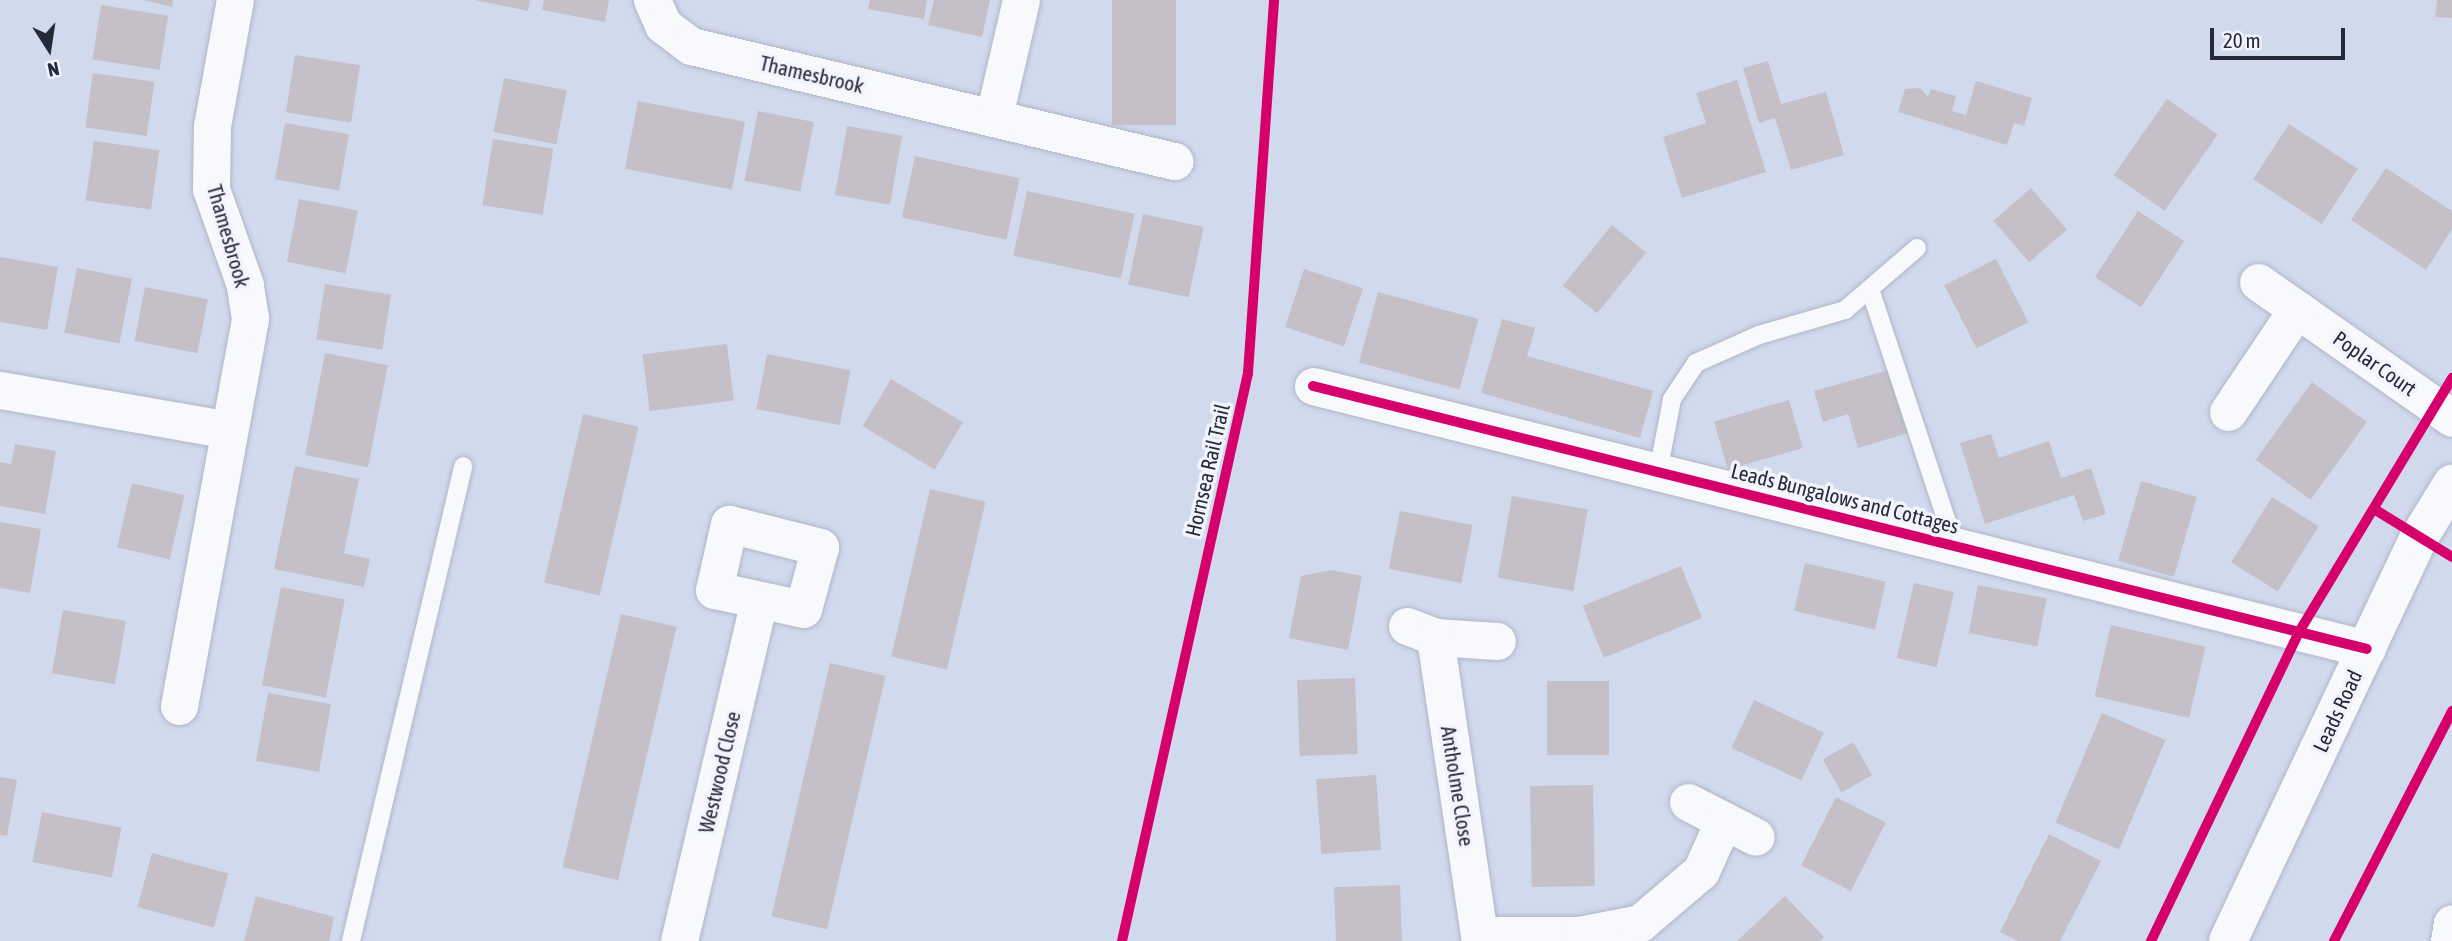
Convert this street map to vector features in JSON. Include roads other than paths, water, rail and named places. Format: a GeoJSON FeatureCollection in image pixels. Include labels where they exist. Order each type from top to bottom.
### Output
{"type":"FeatureCollection","features":[{"type":"Feature","properties":{"kind":"main road","name":"Leads Road"},"geometry":{"type":"LineString","coordinates":[[2228,941],[2367,649],[2452,484]]}},
{"type":"Feature","properties":{"kind":"street","name":"Thamesbrook"},"geometry":{"type":"LineString","coordinates":[[179,706],[250,318],[211,177],[212,126],[235,0]]}},
{"type":"Feature","properties":{"kind":"street","name":"Thamesbrook"},"geometry":{"type":"LineString","coordinates":[[652,0],[663,25],[691,46],[1175,161]]}},
{"type":"Feature","properties":{"kind":"street"},"geometry":{"type":"LineString","coordinates":[[994,116],[1021,0]]}},
{"type":"Feature","properties":{"kind":"street","name":"Poplar Court"},"geometry":{"type":"LineString","coordinates":[[2258,282],[2452,418]]}},
{"type":"Feature","properties":{"kind":"street"},"geometry":{"type":"LineString","coordinates":[[2228,412],[2297,309]]}},
{"type":"Feature","properties":{"kind":"street","name":"Leads Bungalows and Cottages"},"geometry":{"type":"LineString","coordinates":[[1313,386],[2367,649]]}},
{"type":"Feature","properties":{"kind":"street"},"geometry":{"type":"LineString","coordinates":[[0,390],[229,430]]}},
{"type":"Feature","properties":{"kind":"street","name":"Westwood Close"},"geometry":{"type":"LineString","coordinates":[[679,941],[758,603]]}},
{"type":"Feature","properties":{"kind":"street","name":"Antholme Close"},"geometry":{"type":"LineString","coordinates":[[1497,641],[1421,632],[1480,938],[1579,935],[1640,923],[1701,871],[1722,824]]}},
{"type":"Feature","properties":{"kind":"street"},"geometry":{"type":"LineString","coordinates":[[1688,802],[1722,824],[1756,838]]}},
{"type":"Feature","properties":{"kind":"street"},"geometry":{"type":"LineString","coordinates":[[2449,941],[2452,923]]}},
{"type":"Feature","properties":{"kind":"lane"},"geometry":{"type":"LineString","coordinates":[[1658,472],[1672,399],[1696,363],[1759,335],[1844,310],[1871,292],[1917,248]]}},
{"type":"Feature","properties":{"kind":"lane"},"geometry":{"type":"LineString","coordinates":[[1871,292],[1955,546]]}},
{"type":"Feature","properties":{"kind":"lane"},"geometry":{"type":"LineString","coordinates":[[351,941],[463,466]]}}]}
